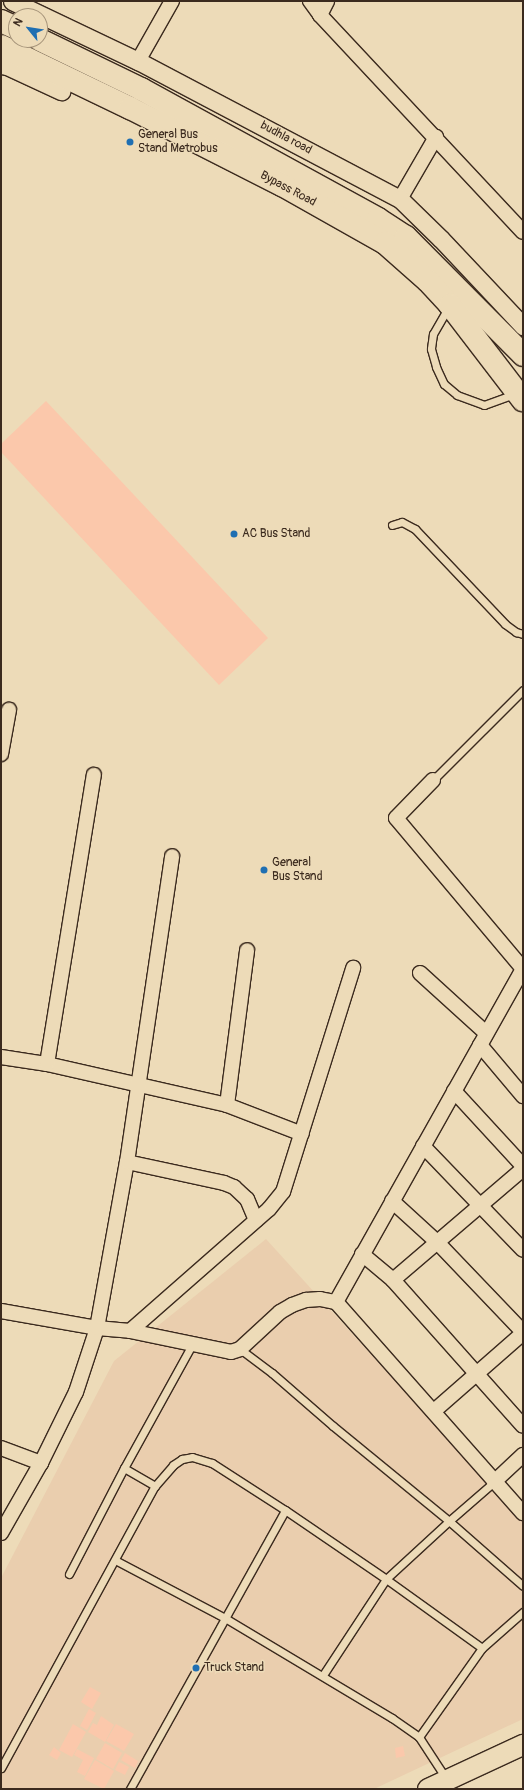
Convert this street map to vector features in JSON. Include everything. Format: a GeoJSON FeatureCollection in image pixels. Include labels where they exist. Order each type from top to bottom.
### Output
{"type":"FeatureCollection","features":[{"type":"Feature","properties":{"kind":"main road"},"geometry":{"type":"LineString","coordinates":[[48,44],[140,89],[378,219],[406,237],[523,355]]}},
{"type":"Feature","properties":{"kind":"main road","name":"Bypass Road"},"geometry":{"type":"LineString","coordinates":[[1,46],[90,88],[268,178],[378,239],[403,257],[450,305],[520,396]]}},
{"type":"Feature","properties":{"kind":"main road"},"geometry":{"type":"LineString","coordinates":[[428,1789],[522,1749]]}},
{"type":"Feature","properties":{"kind":"street","name":"budhla road"},"geometry":{"type":"LineString","coordinates":[[12,1],[138,61],[400,199],[442,238],[523,326]]}},
{"type":"Feature","properties":{"kind":"street"},"geometry":{"type":"LineString","coordinates":[[138,61],[172,1]]}},
{"type":"Feature","properties":{"kind":"street"},"geometry":{"type":"LineString","coordinates":[[310,1],[320,14],[523,232]]}},
{"type":"Feature","properties":{"kind":"street"},"geometry":{"type":"LineString","coordinates":[[320,14],[327,1]]}},
{"type":"Feature","properties":{"kind":"street"},"geometry":{"type":"LineString","coordinates":[[1,65],[7,66],[61,91]]}},
{"type":"Feature","properties":{"kind":"street"},"geometry":{"type":"LineString","coordinates":[[400,199],[436,137]]}},
{"type":"Feature","properties":{"kind":"street"},"geometry":{"type":"LineString","coordinates":[[423,254],[442,238]]}},
{"type":"Feature","properties":{"kind":"street"},"geometry":{"type":"LineString","coordinates":[[1,754],[10,710]]}},
{"type":"Feature","properties":{"kind":"street"},"geometry":{"type":"LineString","coordinates":[[47,1064],[94,775]]}},
{"type":"Feature","properties":{"kind":"street"},"geometry":{"type":"LineString","coordinates":[[336,1302],[523,969],[396,818],[433,780]]}},
{"type":"Feature","properties":{"kind":"street"},"geometry":{"type":"LineString","coordinates":[[1,1533],[41,1463],[76,1392],[97,1328],[127,1162],[172,856]]}},
{"type":"Feature","properties":{"kind":"street"},"geometry":{"type":"LineString","coordinates":[[227,1105],[247,950]]}},
{"type":"Feature","properties":{"kind":"street"},"geometry":{"type":"LineString","coordinates":[[130,1331],[269,1209],[283,1192],[353,968]]}},
{"type":"Feature","properties":{"kind":"street"},"geometry":{"type":"LineString","coordinates":[[420,973],[483,1039],[523,1096]]}},
{"type":"Feature","properties":{"kind":"street"},"geometry":{"type":"LineString","coordinates":[[1,1057],[47,1064],[227,1105],[302,1134]]}},
{"type":"Feature","properties":{"kind":"street"},"geometry":{"type":"LineString","coordinates":[[454,1092],[523,1166]]}},
{"type":"Feature","properties":{"kind":"street"},"geometry":{"type":"LineString","coordinates":[[423,1146],[523,1250]]}},
{"type":"Feature","properties":{"kind":"street"},"geometry":{"type":"LineString","coordinates":[[127,1162],[224,1183],[234,1187],[247,1199],[256,1220]]}},
{"type":"Feature","properties":{"kind":"street"},"geometry":{"type":"LineString","coordinates":[[394,1280],[523,1169]]}},
{"type":"Feature","properties":{"kind":"street"},"geometry":{"type":"LineString","coordinates":[[392,1201],[437,1242],[523,1333],[434,1411]]}},
{"type":"Feature","properties":{"kind":"street"},"geometry":{"type":"LineString","coordinates":[[362,1254],[394,1280],[523,1426]]}},
{"type":"Feature","properties":{"kind":"street"},"geometry":{"type":"LineString","coordinates":[[1,1311],[97,1328],[130,1331],[231,1352],[240,1349],[280,1312],[292,1305],[306,1300],[320,1299],[336,1302],[523,1513]]}},
{"type":"Feature","properties":{"kind":"street"},"geometry":{"type":"LineString","coordinates":[[1,1448],[41,1463]]}},
{"type":"Feature","properties":{"kind":"street"},"geometry":{"type":"LineString","coordinates":[[494,1482],[523,1455]]}},
{"type":"Feature","properties":{"kind":"lane"},"geometry":{"type":"LineString","coordinates":[[450,305],[433,334],[431,349],[436,367],[444,384],[457,395],[484,405],[520,396]]}},
{"type":"Feature","properties":{"kind":"lane"},"geometry":{"type":"LineString","coordinates":[[392,525],[402,522],[415,529],[505,624],[516,632],[523,634]]}},
{"type":"Feature","properties":{"kind":"lane"},"geometry":{"type":"LineString","coordinates":[[433,780],[523,690]]}},
{"type":"Feature","properties":{"kind":"lane"},"geometry":{"type":"LineString","coordinates":[[69,1574],[124,1468],[193,1343]]}},
{"type":"Feature","properties":{"kind":"lane"},"geometry":{"type":"LineString","coordinates":[[240,1349],[272,1373],[333,1426],[449,1521],[523,1586]]}},
{"type":"Feature","properties":{"kind":"lane"},"geometry":{"type":"LineString","coordinates":[[1,1768],[155,1486],[173,1464],[182,1459],[192,1457],[203,1459],[212,1463],[285,1510],[386,1579],[482,1648]]}},
{"type":"Feature","properties":{"kind":"lane"},"geometry":{"type":"LineString","coordinates":[[124,1468],[155,1486]]}},
{"type":"Feature","properties":{"kind":"lane"},"geometry":{"type":"LineString","coordinates":[[323,1675],[386,1579],[494,1482]]}},
{"type":"Feature","properties":{"kind":"lane"},"geometry":{"type":"LineString","coordinates":[[130,1789],[285,1510]]}},
{"type":"Feature","properties":{"kind":"lane"},"geometry":{"type":"LineString","coordinates":[[115,1560],[225,1618],[323,1675],[419,1737],[447,1780]]}},
{"type":"Feature","properties":{"kind":"lane"},"geometry":{"type":"LineString","coordinates":[[419,1737],[482,1648],[523,1612]]}},
{"type":"Feature","properties":{"kind":"shaded area","name":"Truck Stand"},"geometry":{"type":"Polygon","coordinates":[[[266,1239],[523,1522],[523,1719],[374,1789],[1,1789],[1,1578],[114,1361],[266,1239]]]}},
{"type":"Feature","properties":{"kind":"building"},"geometry":{"type":"Polygon","coordinates":[[[46,401],[268,638],[219,685],[1,452],[1,444],[46,401]]]}},
{"type":"Feature","properties":{"kind":"building"},"geometry":{"type":"Polygon","coordinates":[[[90,1687],[101,1693],[92,1709],[81,1702],[90,1687]]]}},
{"type":"Feature","properties":{"kind":"building"},"geometry":{"type":"Polygon","coordinates":[[[89,1709],[96,1713],[87,1730],[80,1726],[89,1709]]]}},
{"type":"Feature","properties":{"kind":"building"},"geometry":{"type":"Polygon","coordinates":[[[101,1716],[114,1725],[105,1742],[88,1732],[93,1723],[97,1725],[101,1716]]]}},
{"type":"Feature","properties":{"kind":"building"},"geometry":{"type":"Polygon","coordinates":[[[73,1724],[86,1732],[72,1757],[59,1750],[73,1724]]]}},
{"type":"Feature","properties":{"kind":"building"},"geometry":{"type":"Polygon","coordinates":[[[116,1724],[134,1734],[124,1751],[106,1741],[116,1724]]]}},
{"type":"Feature","properties":{"kind":"building"},"geometry":{"type":"Polygon","coordinates":[[[105,1743],[122,1753],[113,1769],[96,1759],[105,1743]]]}},
{"type":"Feature","properties":{"kind":"building"},"geometry":{"type":"Polygon","coordinates":[[[403,1746],[405,1756],[396,1758],[395,1748],[403,1746]]]}},
{"type":"Feature","properties":{"kind":"building"},"geometry":{"type":"Polygon","coordinates":[[[54,1747],[61,1753],[57,1760],[49,1755],[54,1747]]]}},
{"type":"Feature","properties":{"kind":"building"},"geometry":{"type":"Polygon","coordinates":[[[77,1749],[94,1758],[85,1776],[77,1772],[83,1760],[74,1755],[77,1749]]]}},
{"type":"Feature","properties":{"kind":"building"},"geometry":{"type":"Polygon","coordinates":[[[125,1753],[138,1761],[135,1768],[121,1760],[125,1753]]]}},
{"type":"Feature","properties":{"kind":"building"},"geometry":{"type":"Polygon","coordinates":[[[95,1760],[114,1771],[104,1789],[84,1779],[95,1760]]]}},
{"type":"Feature","properties":{"kind":"building"},"geometry":{"type":"Polygon","coordinates":[[[119,1762],[129,1767],[125,1775],[115,1770],[119,1762]]]}},
{"type":"Feature","properties":{"kind":"place","name":"General Bus Stand Metrobus"},"geometry":{"type":"Point","coordinates":[130,142]}},
{"type":"Feature","properties":{"kind":"place","name":"AC Bus Stand"},"geometry":{"type":"Point","coordinates":[234,534]}},
{"type":"Feature","properties":{"kind":"place","name":"General Bus Stand"},"geometry":{"type":"Point","coordinates":[264,870]}},
{"type":"Feature","properties":{"kind":"place","name":"Truck Stand"},"geometry":{"type":"Point","coordinates":[196,1668]}}]}
